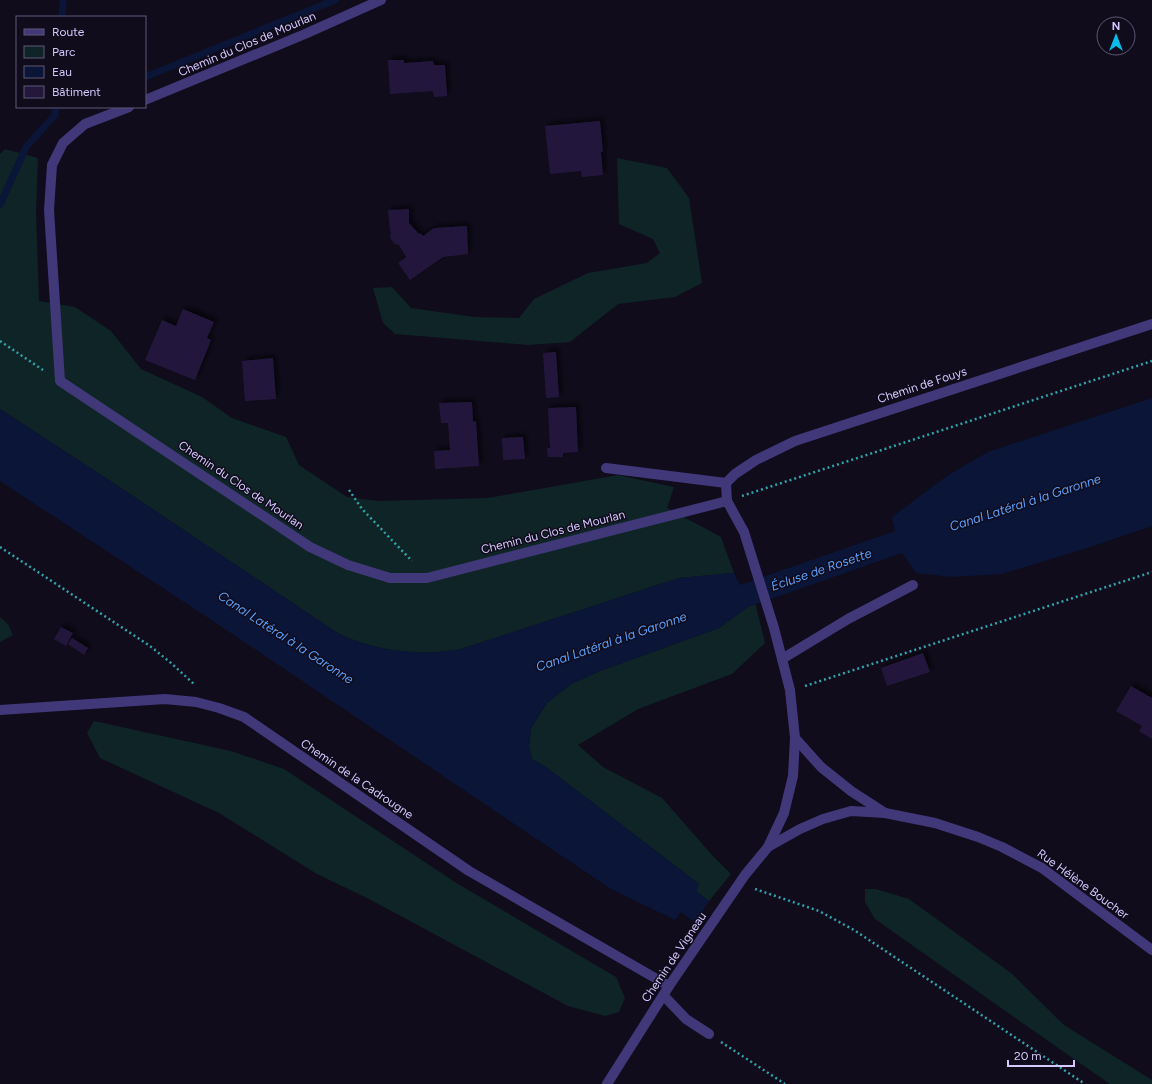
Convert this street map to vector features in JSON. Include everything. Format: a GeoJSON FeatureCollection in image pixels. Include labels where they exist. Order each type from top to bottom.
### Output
{"type":"FeatureCollection","features":[{"type":"Feature","properties":{"kind":"street","name":"Chemin du Clos de Mourlan"},"geometry":{"type":"LineString","coordinates":[[146,100],[305,34],[381,0]]}},
{"type":"Feature","properties":{"kind":"street"},"geometry":{"type":"LineString","coordinates":[[60,381],[50,210],[52,165],[63,143],[86,124],[126,108]]}},
{"type":"Feature","properties":{"kind":"street","name":"Chemin de Fouys"},"geometry":{"type":"LineString","coordinates":[[726,483],[734,474],[756,460],[795,441],[1152,324]]}},
{"type":"Feature","properties":{"kind":"street","name":"Chemin du Clos de Mourlan"},"geometry":{"type":"LineString","coordinates":[[60,381],[310,547],[348,565],[390,578],[427,578],[727,500]]}},
{"type":"Feature","properties":{"kind":"street"},"geometry":{"type":"LineString","coordinates":[[606,468],[726,483],[727,500],[744,532],[774,628],[790,690],[795,738],[793,776],[784,813],[768,847]]}},
{"type":"Feature","properties":{"kind":"street"},"geometry":{"type":"LineString","coordinates":[[782,659],[848,618],[913,585]]}},
{"type":"Feature","properties":{"kind":"street","name":"Chemin de la Cadrougne"},"geometry":{"type":"LineString","coordinates":[[0,710],[165,699],[220,708],[244,717],[469,871],[669,986]]}},
{"type":"Feature","properties":{"kind":"street"},"geometry":{"type":"LineString","coordinates":[[795,738],[821,767],[852,791],[885,813]]}},
{"type":"Feature","properties":{"kind":"street","name":"Rue Hélène Boucher"},"geometry":{"type":"LineString","coordinates":[[768,847],[800,829],[823,819],[851,811],[885,813],[935,823],[978,837],[1002,847],[1042,868],[1152,950]]}},
{"type":"Feature","properties":{"kind":"street","name":"Chemin de Vigneau"},"geometry":{"type":"LineString","coordinates":[[607,1084],[669,986],[745,875],[768,847]]}},
{"type":"Feature","properties":{"kind":"street"},"geometry":{"type":"LineString","coordinates":[[664,996],[686,1019],[709,1034]]}},
{"type":"Feature","properties":{"kind":"path"},"geometry":{"type":"LineString","coordinates":[[0,341],[60,381]]}},
{"type":"Feature","properties":{"kind":"path"},"geometry":{"type":"LineString","coordinates":[[727,500],[1152,362]]}},
{"type":"Feature","properties":{"kind":"path"},"geometry":{"type":"LineString","coordinates":[[348,490],[362,509],[427,578]]}},
{"type":"Feature","properties":{"kind":"path"},"geometry":{"type":"LineString","coordinates":[[0,547],[150,646],[198,688]]}},
{"type":"Feature","properties":{"kind":"path"},"geometry":{"type":"LineString","coordinates":[[790,690],[1152,572]]}},
{"type":"Feature","properties":{"kind":"path"},"geometry":{"type":"LineString","coordinates":[[753,888],[819,912],[854,930],[1085,1084]]}},
{"type":"Feature","properties":{"kind":"path"},"geometry":{"type":"LineString","coordinates":[[709,1034],[784,1084]]}},
{"type":"Feature","properties":{"kind":"green space"},"geometry":{"type":"Polygon","coordinates":[[[5,149],[38,158],[36,212],[39,301],[75,307],[111,331],[141,369],[202,397],[232,418],[286,437],[299,465],[347,497],[378,501],[488,498],[618,475],[674,487],[667,508],[721,537],[734,573],[679,578],[461,649],[449,651],[399,651],[362,643],[340,634],[0,409],[0,154],[5,149]]]}},
{"type":"Feature","properties":{"kind":"green space"},"geometry":{"type":"Polygon","coordinates":[[[617,158],[667,168],[689,198],[702,283],[675,297],[618,304],[570,342],[528,345],[395,334],[383,323],[373,288],[392,287],[411,308],[474,317],[519,318],[534,299],[588,273],[647,263],[660,253],[653,239],[619,224],[617,158]]]}},
{"type":"Feature","properties":{"kind":"green space"},"geometry":{"type":"Polygon","coordinates":[[[755,602],[765,643],[732,674],[638,709],[578,745],[603,767],[662,798],[712,855],[731,874],[709,901],[696,891],[699,884],[546,767],[532,759],[529,747],[531,728],[547,703],[571,684],[600,671],[719,628],[755,602]]]}},
{"type":"Feature","properties":{"kind":"green space"},"geometry":{"type":"Polygon","coordinates":[[[0,617],[8,624],[13,635],[0,642],[0,617]]]}},
{"type":"Feature","properties":{"kind":"green space"},"geometry":{"type":"Polygon","coordinates":[[[94,721],[231,751],[284,769],[458,884],[616,977],[625,998],[619,1012],[605,1016],[568,1006],[369,899],[317,874],[219,813],[100,758],[87,733],[94,721]]]}},
{"type":"Feature","properties":{"kind":"green space"},"geometry":{"type":"Polygon","coordinates":[[[865,889],[876,889],[909,899],[1011,973],[1064,1025],[1152,1080],[1152,1084],[1110,1084],[875,919],[865,902],[865,889]]]}},
{"type":"Feature","properties":{"kind":"water"},"geometry":{"type":"Polygon","coordinates":[[[1152,398],[1152,526],[1002,574],[951,577],[916,573],[902,553],[748,607],[719,628],[600,671],[571,684],[547,703],[531,728],[529,747],[532,759],[546,767],[699,884],[696,891],[709,901],[695,923],[681,912],[675,920],[611,889],[216,623],[0,481],[0,409],[340,634],[362,643],[387,649],[412,652],[436,652],[461,649],[679,578],[734,573],[740,585],[895,531],[892,517],[948,475],[988,452],[1152,398]]]}},
{"type":"Feature","properties":{"kind":"building"},"geometry":{"type":"Polygon","coordinates":[[[388,60],[404,60],[404,63],[433,61],[434,65],[445,65],[447,96],[434,97],[433,91],[390,94],[388,60]]]}},
{"type":"Feature","properties":{"kind":"building"},"geometry":{"type":"Polygon","coordinates":[[[600,121],[603,152],[601,152],[603,175],[582,177],[581,171],[550,174],[545,126],[600,121]]]}},
{"type":"Feature","properties":{"kind":"building"},"geometry":{"type":"Polygon","coordinates":[[[409,209],[409,223],[419,234],[420,233],[423,236],[434,228],[467,226],[468,254],[443,257],[410,280],[398,263],[406,257],[399,245],[395,244],[390,238],[391,233],[388,210],[409,209]]]}},
{"type":"Feature","properties":{"kind":"building"},"geometry":{"type":"Polygon","coordinates":[[[183,309],[214,322],[207,338],[211,340],[195,380],[145,360],[162,320],[176,326],[183,309]]]}},
{"type":"Feature","properties":{"kind":"building"},"geometry":{"type":"Polygon","coordinates":[[[556,352],[559,397],[546,398],[543,353],[556,352]]]}},
{"type":"Feature","properties":{"kind":"building"},"geometry":{"type":"Polygon","coordinates":[[[273,358],[276,399],[245,401],[242,361],[273,358]]]}},
{"type":"Feature","properties":{"kind":"building"},"geometry":{"type":"Polygon","coordinates":[[[472,402],[473,422],[476,421],[479,466],[435,469],[434,451],[450,450],[448,423],[441,423],[439,403],[472,402]]]}},
{"type":"Feature","properties":{"kind":"building"},"geometry":{"type":"Polygon","coordinates":[[[576,407],[578,452],[563,453],[563,457],[548,457],[547,448],[550,448],[548,408],[576,407]]]}},
{"type":"Feature","properties":{"kind":"building"},"geometry":{"type":"Polygon","coordinates":[[[523,437],[525,459],[503,460],[502,438],[523,437]]]}},
{"type":"Feature","properties":{"kind":"building"},"geometry":{"type":"Polygon","coordinates":[[[61,627],[73,633],[66,646],[54,639],[61,627]]]}},
{"type":"Feature","properties":{"kind":"building"},"geometry":{"type":"Polygon","coordinates":[[[72,638],[88,648],[84,655],[68,644],[72,638]]]}},
{"type":"Feature","properties":{"kind":"building"},"geometry":{"type":"Polygon","coordinates":[[[923,653],[930,672],[887,686],[881,668],[923,653]]]}},
{"type":"Feature","properties":{"kind":"building"},"geometry":{"type":"Polygon","coordinates":[[[1131,686],[1152,698],[1152,739],[1139,731],[1142,726],[1116,711],[1131,686]]]}},
{"type":"Feature","properties":{"kind":"waterway"},"geometry":{"type":"LineString","coordinates":[[62,16],[63,0]]}},
{"type":"Feature","properties":{"kind":"waterway"},"geometry":{"type":"LineString","coordinates":[[146,77],[335,0]]}},
{"type":"Feature","properties":{"kind":"waterway"},"geometry":{"type":"LineString","coordinates":[[0,205],[26,147],[55,115],[56,108]]}},
{"type":"Feature","properties":{"kind":"water label","name":"Canal Latéral à la Garonne"},"geometry":{"type":"Point","coordinates":[1025,502]}},
{"type":"Feature","properties":{"kind":"water label","name":"Écluse de Rosette"},"geometry":{"type":"Point","coordinates":[821,569]}},
{"type":"Feature","properties":{"kind":"water label","name":"Canal Latéral à la Garonne"},"geometry":{"type":"Point","coordinates":[286,637]}},
{"type":"Feature","properties":{"kind":"water label","name":"Canal Latéral à la Garonne"},"geometry":{"type":"Point","coordinates":[611,641]}}]}
